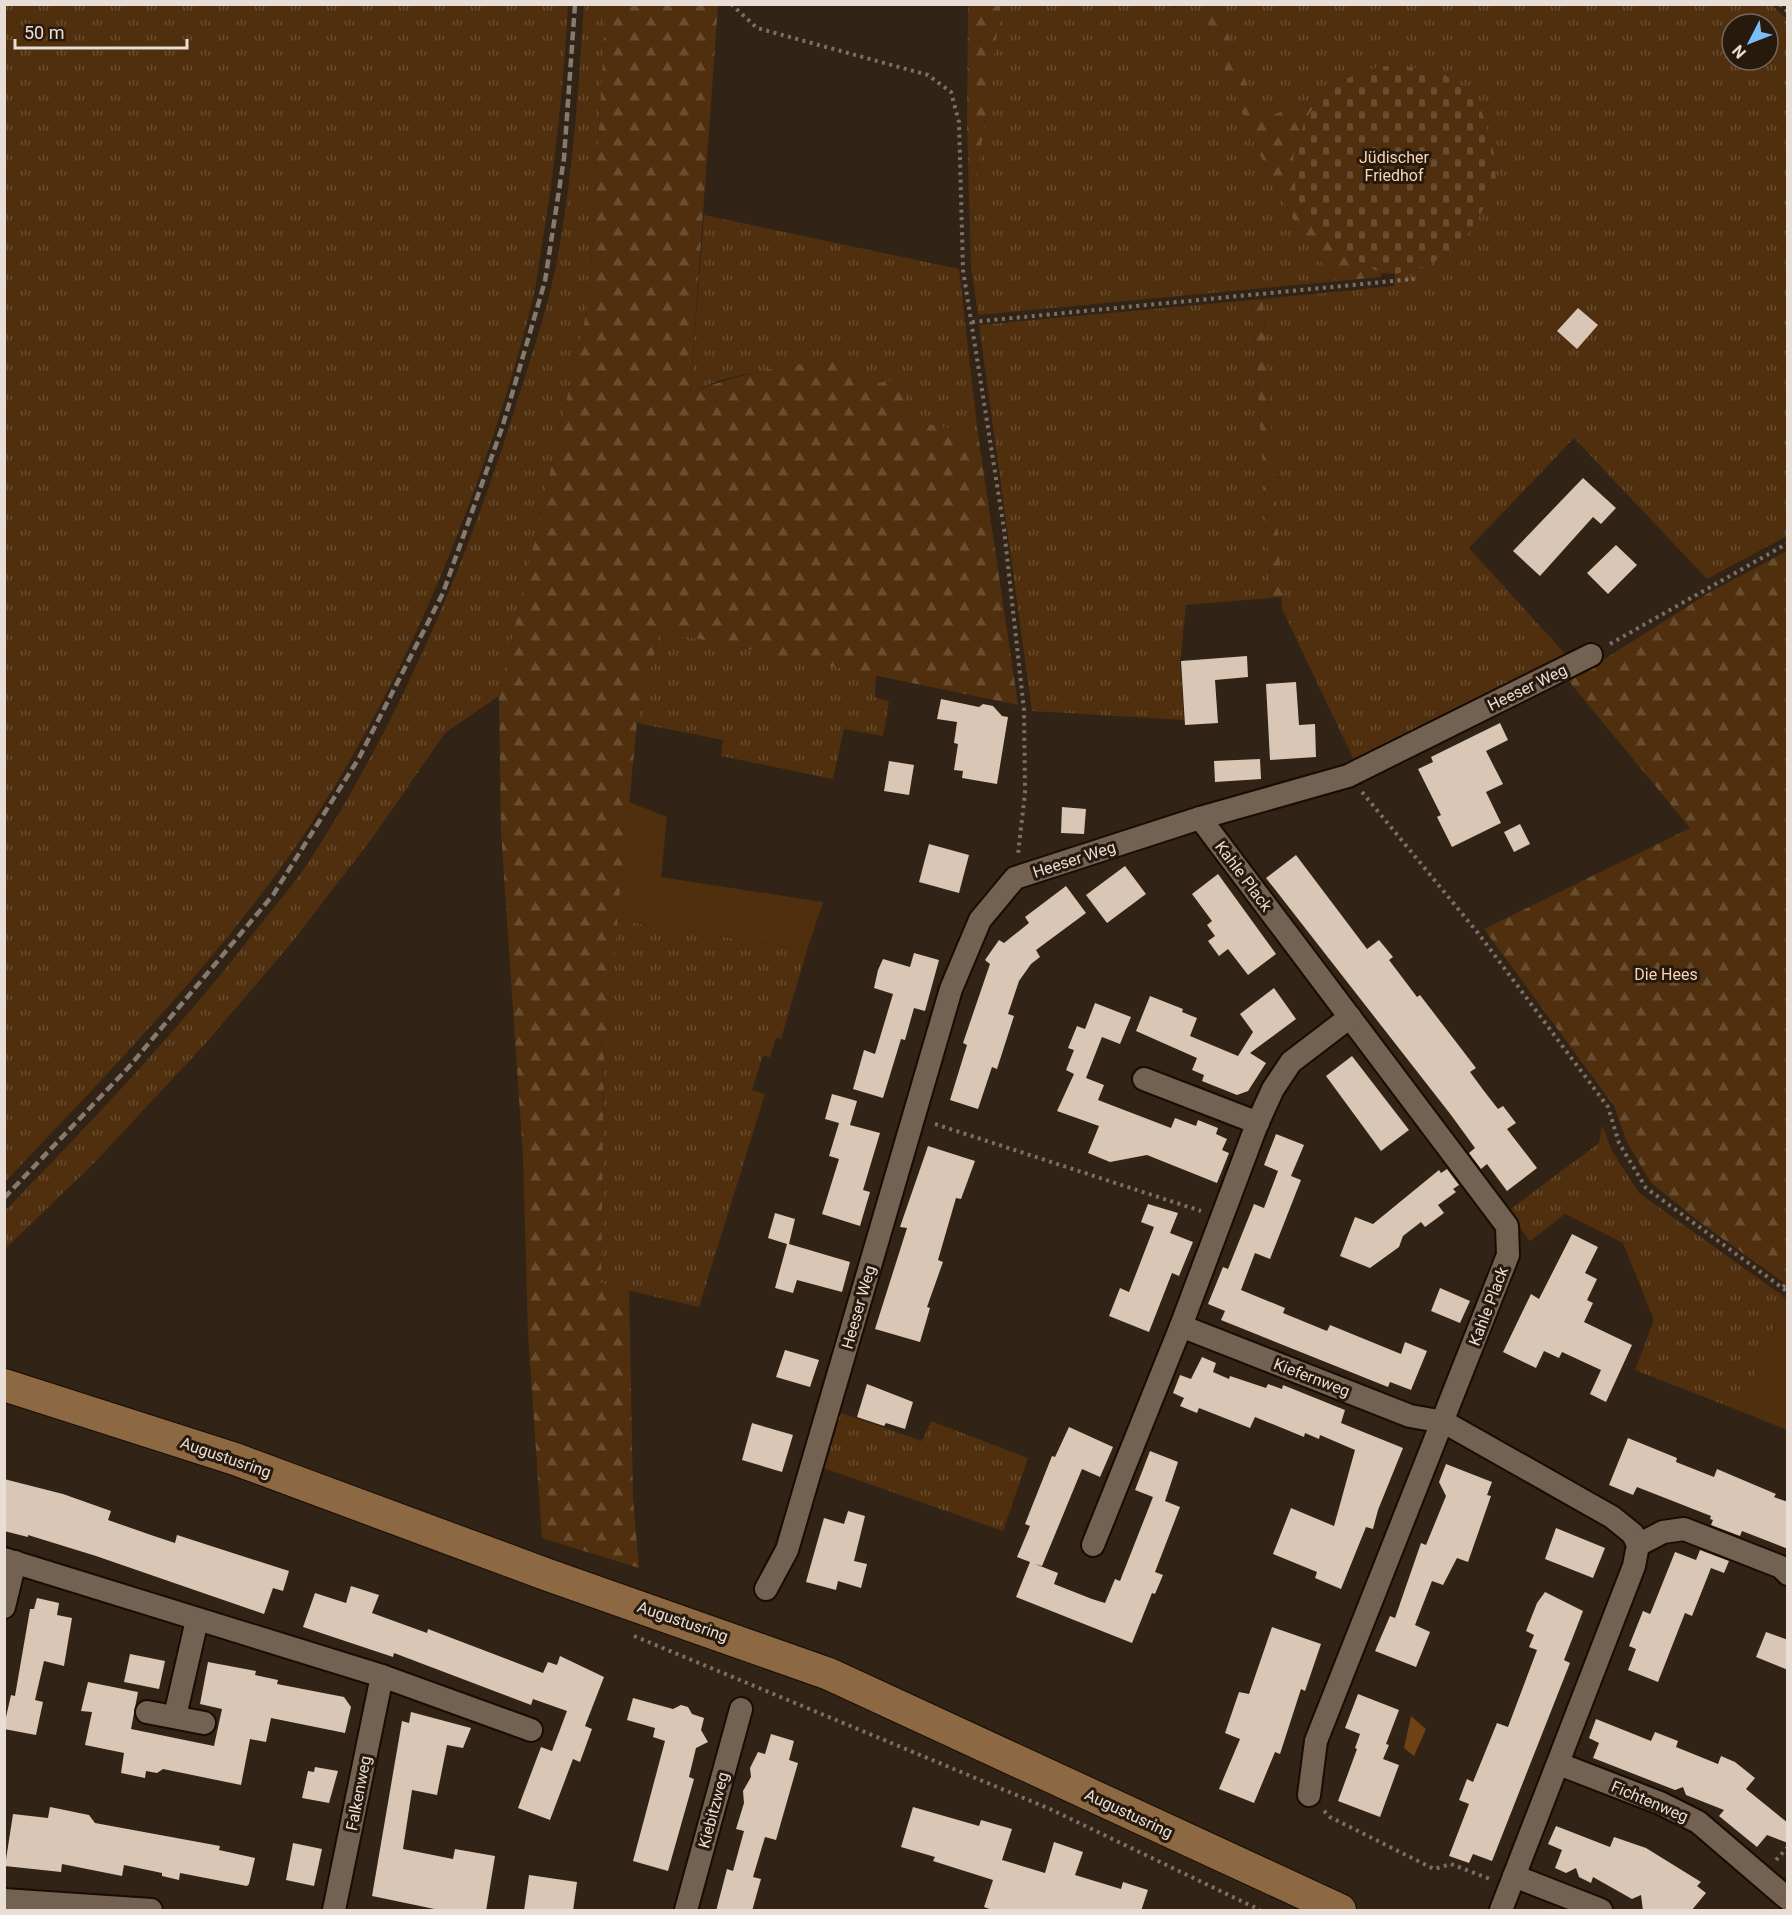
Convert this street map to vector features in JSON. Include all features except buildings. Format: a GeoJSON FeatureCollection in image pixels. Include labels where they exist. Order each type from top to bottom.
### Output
{"type":"FeatureCollection","features":[{"type":"Feature","properties":{"kind":"main road","name":"Augustusring"},"geometry":{"type":"LineString","coordinates":[[4,1385],[235,1459],[548,1575],[758,1647],[829,1674],[1340,1911]]}},
{"type":"Feature","properties":{"kind":"street","name":"Heeser Weg"},"geometry":{"type":"LineString","coordinates":[[766,1589],[787,1550],[951,989],[980,920],[1015,878],[1200,818],[1348,776],[1591,655]]}},
{"type":"Feature","properties":{"kind":"street","name":"Kahle Plack"},"geometry":{"type":"LineString","coordinates":[[1200,818],[1507,1226],[1508,1255],[1444,1422],[1316,1741],[1309,1796]]}},
{"type":"Feature","properties":{"kind":"street"},"geometry":{"type":"LineString","coordinates":[[1093,1545],[1273,1089],[1291,1062],[1350,1017]]}},
{"type":"Feature","properties":{"kind":"street"},"geometry":{"type":"LineString","coordinates":[[1144,1079],[1258,1123]]}},
{"type":"Feature","properties":{"kind":"street","name":"Kiefernweg"},"geometry":{"type":"LineString","coordinates":[[1181,1326],[1410,1416],[1444,1422]]}},
{"type":"Feature","properties":{"kind":"street"},"geometry":{"type":"LineString","coordinates":[[1444,1422],[1612,1517],[1633,1534],[1638,1545],[1634,1566],[1501,1911]]}},
{"type":"Feature","properties":{"kind":"street"},"geometry":{"type":"LineString","coordinates":[[1638,1545],[1663,1533],[1684,1529],[1781,1567],[1788,1574]]}},
{"type":"Feature","properties":{"kind":"street"},"geometry":{"type":"LineString","coordinates":[[4,1607],[10,1561],[382,1676],[531,1730]]}},
{"type":"Feature","properties":{"kind":"street"},"geometry":{"type":"LineString","coordinates":[[175,1716],[197,1620]]}},
{"type":"Feature","properties":{"kind":"street","name":"Falkenweg"},"geometry":{"type":"LineString","coordinates":[[334,1911],[382,1676]]}},
{"type":"Feature","properties":{"kind":"street","name":"Kiebitzweg"},"geometry":{"type":"LineString","coordinates":[[686,1911],[741,1709]]}},
{"type":"Feature","properties":{"kind":"street"},"geometry":{"type":"LineString","coordinates":[[147,1712],[204,1723]]}},
{"type":"Feature","properties":{"kind":"street","name":"Fichtenweg"},"geometry":{"type":"LineString","coordinates":[[1559,1764],[1660,1803],[1698,1822],[1788,1899]]}},
{"type":"Feature","properties":{"kind":"street"},"geometry":{"type":"LineString","coordinates":[[1512,1882],[1601,1911]]}},
{"type":"Feature","properties":{"kind":"street"},"geometry":{"type":"LineString","coordinates":[[4,1900],[63,1902],[152,1911]]}},
{"type":"Feature","properties":{"kind":"path"},"geometry":{"type":"LineString","coordinates":[[731,4],[757,28],[928,75],[951,92],[959,122],[963,270],[1004,529],[1024,710],[1025,793],[1015,878]]}},
{"type":"Feature","properties":{"kind":"path"},"geometry":{"type":"LineString","coordinates":[[1780,4],[1788,12]]}},
{"type":"Feature","properties":{"kind":"path"},"geometry":{"type":"LineString","coordinates":[[972,322],[1414,279]]}},
{"type":"Feature","properties":{"kind":"path"},"geometry":{"type":"LineString","coordinates":[[1591,655],[1788,543]]}},
{"type":"Feature","properties":{"kind":"path"},"geometry":{"type":"LineString","coordinates":[[1348,776],[1478,933],[1608,1107],[1619,1143],[1646,1188],[1788,1292]]}},
{"type":"Feature","properties":{"kind":"path"},"geometry":{"type":"LineString","coordinates":[[913,1117],[1222,1218]]}},
{"type":"Feature","properties":{"kind":"path"},"geometry":{"type":"LineString","coordinates":[[1783,1287],[1788,1282]]}},
{"type":"Feature","properties":{"kind":"path"},"geometry":{"type":"LineString","coordinates":[[627,1633],[1050,1809],[1260,1911]]}},
{"type":"Feature","properties":{"kind":"path"},"geometry":{"type":"LineString","coordinates":[[741,1709],[758,1647]]}},
{"type":"Feature","properties":{"kind":"path"},"geometry":{"type":"LineString","coordinates":[[1309,1796],[1330,1817],[1434,1869],[1451,1864],[1512,1882]]}},
{"type":"Feature","properties":{"kind":"green space"},"geometry":{"type":"Polygon","coordinates":[[[5,4],[568,5],[556,147],[533,299],[512,377],[457,536],[388,691],[347,765],[303,835],[256,901],[165,1010],[5,1182],[5,4]]]}},
{"type":"Feature","properties":{"kind":"green space"},"geometry":{"type":"Polygon","coordinates":[[[1160,4],[1176,7],[1177,5],[1206,5],[1209,30],[1255,145],[1305,242],[1338,281],[978,315],[971,268],[975,190],[1001,5],[1160,4]]]}},
{"type":"Feature","properties":{"kind":"green space"},"geometry":{"type":"Polygon","coordinates":[[[584,5],[606,5],[589,301],[499,696],[445,733],[373,837],[293,941],[205,1044],[95,1162],[5,1249],[5,1211],[164,1041],[302,872],[341,810],[400,700],[474,528],[537,339],[552,284],[571,168],[584,5]]]}},
{"type":"Feature","properties":{"kind":"green space"},"geometry":{"type":"Polygon","coordinates":[[[606,5],[718,5],[690,394],[723,381],[769,369],[834,362],[852,366],[868,385],[903,378],[909,420],[978,434],[1018,705],[660,631],[637,723],[604,1058],[601,1283],[629,1290],[633,1498],[639,1568],[542,1538],[528,1333],[523,1156],[501,832],[499,696],[589,301],[606,5]]]}},
{"type":"Feature","properties":{"kind":"green space"},"geometry":{"type":"Polygon","coordinates":[[[968,5],[1001,5],[975,190],[971,268],[967,123],[968,5]]]}},
{"type":"Feature","properties":{"kind":"green space"},"geometry":{"type":"Polygon","coordinates":[[[1206,5],[1217,5],[1261,120],[1324,94],[1305,120],[1347,256],[1381,273],[1381,277],[1338,281],[1305,242],[1255,145],[1209,30],[1206,5]]]}},
{"type":"Feature","properties":{"kind":"green space"},"geometry":{"type":"Polygon","coordinates":[[[1217,5],[1772,5],[1779,12],[1720,12],[1720,72],[1780,72],[1780,12],[1788,20],[1787,536],[1707,579],[1574,438],[1469,548],[1567,656],[1355,762],[1282,609],[1263,299],[1394,286],[1395,274],[1427,267],[1340,81],[1324,94],[1261,120],[1217,5]]]}},
{"type":"Feature","properties":{"kind":"green space","name":"Jüdischer Friedhof"},"geometry":{"type":"Polygon","coordinates":[[[1380,66],[1423,68],[1444,74],[1468,92],[1482,112],[1494,153],[1496,180],[1477,222],[1463,241],[1427,267],[1395,274],[1381,273],[1347,256],[1317,233],[1296,195],[1293,157],[1305,120],[1324,94],[1340,81],[1380,66]]]}},
{"type":"Feature","properties":{"kind":"green space"},"geometry":{"type":"Polygon","coordinates":[[[704,215],[959,269],[978,434],[909,420],[868,386],[852,366],[768,370],[725,379],[690,395],[704,215]]]}},
{"type":"Feature","properties":{"kind":"green space"},"geometry":{"type":"Polygon","coordinates":[[[1263,299],[1282,597],[1271,598],[1252,300],[1263,299]]]}},
{"type":"Feature","properties":{"kind":"green space"},"geometry":{"type":"Polygon","coordinates":[[[1252,300],[1271,598],[1186,605],[1180,662],[1184,720],[1032,711],[979,325],[1252,300]]]}},
{"type":"Feature","properties":{"kind":"green space","name":"Die Hees"},"geometry":{"type":"Polygon","coordinates":[[[1787,551],[1787,1285],[1701,1223],[1651,1183],[1626,1140],[1614,1106],[1484,929],[1690,828],[1567,679],[1592,667],[1710,592],[1787,551]]]}},
{"type":"Feature","properties":{"kind":"green space"},"geometry":{"type":"Polygon","coordinates":[[[660,631],[876,675],[875,697],[889,702],[883,736],[844,729],[833,779],[721,756],[723,740],[637,723],[660,631]]]}},
{"type":"Feature","properties":{"kind":"green space"},"geometry":{"type":"Polygon","coordinates":[[[629,802],[667,817],[661,877],[823,902],[807,950],[617,920],[629,802]]]}},
{"type":"Feature","properties":{"kind":"green space"},"geometry":{"type":"Polygon","coordinates":[[[617,920],[807,950],[781,1039],[776,1038],[770,1057],[763,1055],[752,1090],[765,1094],[699,1307],[601,1284],[604,1058],[617,920]]]}},
{"type":"Feature","properties":{"kind":"green space"},"geometry":{"type":"Polygon","coordinates":[[[1602,1125],[1612,1151],[1639,1193],[1786,1298],[1740,1411],[1635,1370],[1654,1320],[1623,1243],[1565,1214],[1530,1241],[1508,1211],[1599,1143],[1602,1125]]]}},
{"type":"Feature","properties":{"kind":"green space"},"geometry":{"type":"Polygon","coordinates":[[[1786,1298],[1788,1300],[1787,1430],[1740,1411],[1786,1298]]]}},
{"type":"Feature","properties":{"kind":"green space"},"geometry":{"type":"Polygon","coordinates":[[[836,1411],[922,1441],[931,1421],[1028,1458],[1003,1531],[821,1467],[836,1411]]]}},
{"type":"Feature","properties":{"kind":"shaded area"},"geometry":{"type":"Polygon","coordinates":[[[1411,1716],[1426,1729],[1414,1756],[1404,1748],[1411,1716]]]}},
{"type":"Feature","properties":{"kind":"railway"},"geometry":{"type":"LineString","coordinates":[[4,1198],[128,1068],[273,895],[359,758],[443,593],[503,425],[545,281],[564,158],[575,4]]}}]}
